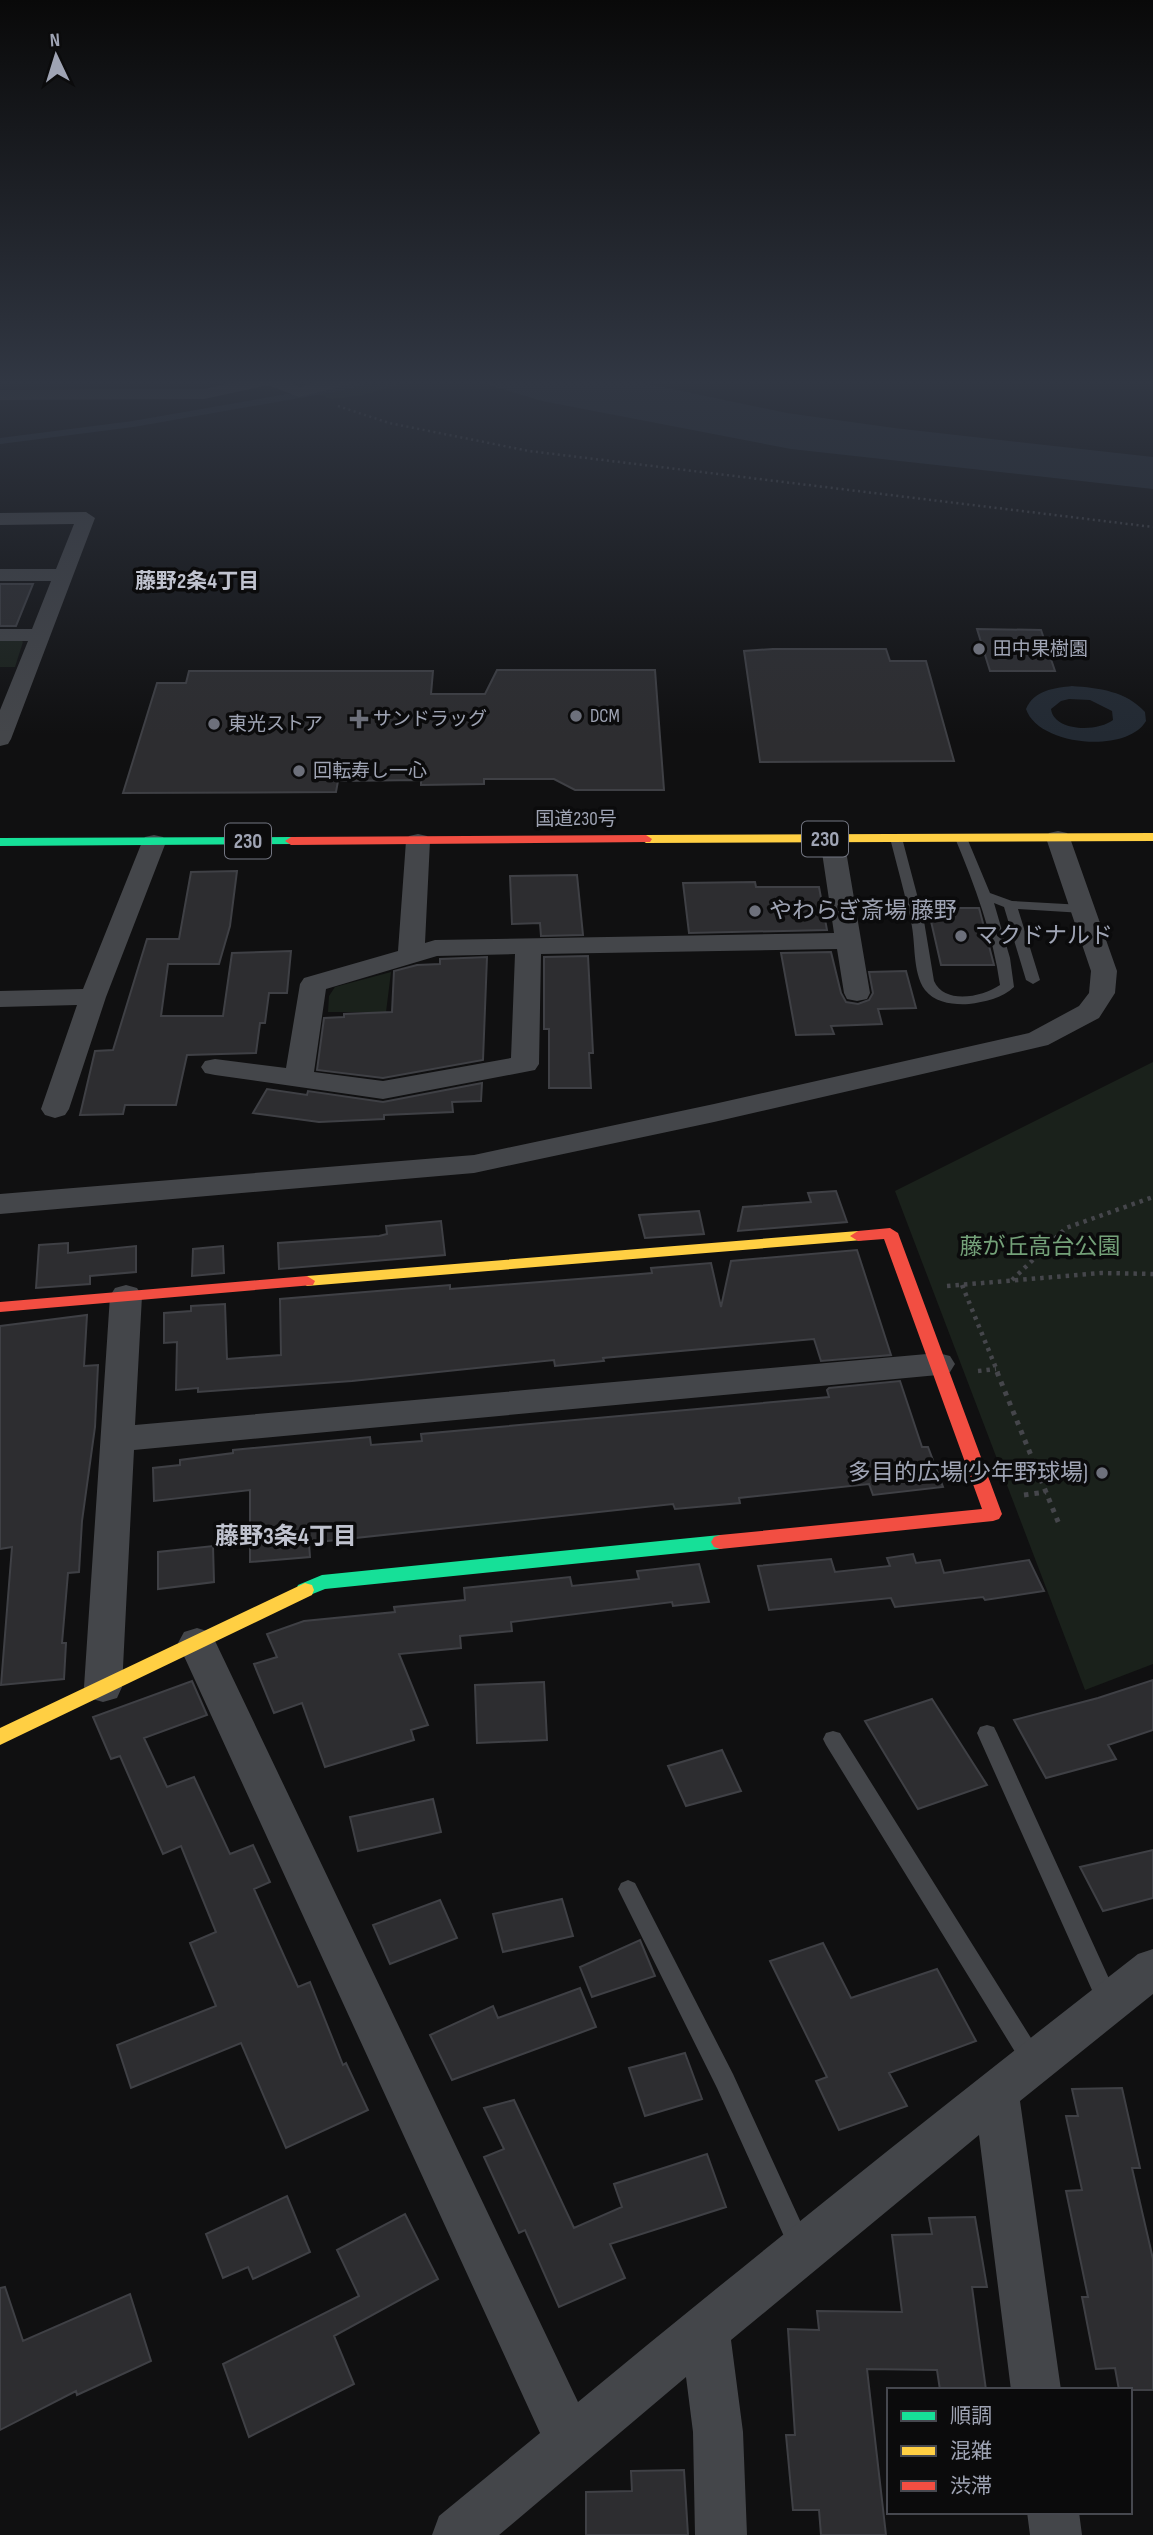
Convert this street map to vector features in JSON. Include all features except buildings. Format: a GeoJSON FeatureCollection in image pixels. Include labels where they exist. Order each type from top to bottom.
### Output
{"type":"FeatureCollection","features":[{"type":"Feature","properties":{"kind":"main road","name":"国道230号"},"geometry":{"type":"LineString","coordinates":[[0,842],[1153,837]]}},
{"type":"Feature","properties":{"kind":"main road"},"geometry":{"type":"LineString","coordinates":[[0,1307],[890,1233],[993,1514],[322,1582],[0,1737]]}},
{"type":"Feature","properties":{"kind":"street"},"geometry":{"type":"LineString","coordinates":[[0,519],[86,518],[0,739]]}},
{"type":"Feature","properties":{"kind":"street"},"geometry":{"type":"LineString","coordinates":[[0,575],[64,575]]}},
{"type":"Feature","properties":{"kind":"street"},"geometry":{"type":"LineString","coordinates":[[0,635],[41,635]]}},
{"type":"Feature","properties":{"kind":"street"},"geometry":{"type":"LineString","coordinates":[[0,1204],[474,1164],[1018,1044],[1068,1025],[1089,1012],[1102,993],[1104,971],[1058,838]]}},
{"type":"Feature","properties":{"kind":"street"},"geometry":{"type":"LineString","coordinates":[[832,839],[857,993]]}},
{"type":"Feature","properties":{"kind":"street"},"geometry":{"type":"LineString","coordinates":[[411,956],[418,841]]}},
{"type":"Feature","properties":{"kind":"street"},"geometry":{"type":"LineString","coordinates":[[55,1109],[93,997],[154,842]]}},
{"type":"Feature","properties":{"kind":"street"},"geometry":{"type":"LineString","coordinates":[[299,1079],[313,984],[435,948],[847,941]]}},
{"type":"Feature","properties":{"kind":"street"},"geometry":{"type":"LineString","coordinates":[[215,1067],[383,1090],[526,1063],[528,946]]}},
{"type":"Feature","properties":{"kind":"street"},"geometry":{"type":"LineString","coordinates":[[0,999],[93,997]]}},
{"type":"Feature","properties":{"kind":"street"},"geometry":{"type":"LineString","coordinates":[[103,1687],[126,1296]]}},
{"type":"Feature","properties":{"kind":"street"},"geometry":{"type":"LineString","coordinates":[[119,1439],[938,1364]]}},
{"type":"Feature","properties":{"kind":"street"},"geometry":{"type":"LineString","coordinates":[[197,1643],[570,2441]]}},
{"type":"Feature","properties":{"kind":"street"},"geometry":{"type":"LineString","coordinates":[[458,2535],[705,2327],[996,2091],[1153,1968]]}},
{"type":"Feature","properties":{"kind":"street"},"geometry":{"type":"LineString","coordinates":[[996,2091],[1036,2388]]}},
{"type":"Feature","properties":{"kind":"street"},"geometry":{"type":"LineString","coordinates":[[705,2327],[718,2432],[721,2535]]}},
{"type":"Feature","properties":{"kind":"street"},"geometry":{"type":"LineString","coordinates":[[1053,2514],[1056,2535]]}},
{"type":"Feature","properties":{"kind":"lane"},"geometry":{"type":"LineString","coordinates":[[896,838],[919,930],[929,986],[937,995],[954,1000],[979,999],[998,995],[1007,987],[1003,958],[985,895],[961,838]]}},
{"type":"Feature","properties":{"kind":"lane"},"geometry":{"type":"LineString","coordinates":[[985,895],[1010,905],[1083,909]]}},
{"type":"Feature","properties":{"kind":"lane"},"geometry":{"type":"LineString","coordinates":[[1010,905],[1033,980]]}},
{"type":"Feature","properties":{"kind":"lane"},"geometry":{"type":"LineString","coordinates":[[987,1733],[1109,2003]]}},
{"type":"Feature","properties":{"kind":"lane"},"geometry":{"type":"LineString","coordinates":[[834,1739],[1034,2062]]}},
{"type":"Feature","properties":{"kind":"lane"},"geometry":{"type":"LineString","coordinates":[[628,1889],[725,2081],[801,2249]]}},
{"type":"Feature","properties":{"kind":"path"},"geometry":{"type":"LineString","coordinates":[[917,498],[1153,527]]}},
{"type":"Feature","properties":{"kind":"path"},"geometry":{"type":"LineString","coordinates":[[1012,1280],[1066,1228],[1153,1196]]}},
{"type":"Feature","properties":{"kind":"path"},"geometry":{"type":"LineString","coordinates":[[911,1290],[1101,1273],[1153,1274]]}},
{"type":"Feature","properties":{"kind":"path"},"geometry":{"type":"LineString","coordinates":[[962,1285],[1059,1524]]}},
{"type":"Feature","properties":{"kind":"green space"},"geometry":{"type":"Polygon","coordinates":[[[0,640],[23,642],[15,667],[0,667],[0,640]]]}},
{"type":"Feature","properties":{"kind":"green space"},"geometry":{"type":"Polygon","coordinates":[[[391,972],[386,1012],[328,1012],[329,996],[335,987],[391,972]]]}},
{"type":"Feature","properties":{"kind":"green space","name":"藤が丘高台公園"},"geometry":{"type":"Polygon","coordinates":[[[1153,1062],[1153,1664],[1085,1690],[895,1191],[1153,1062]]]}},
{"type":"Feature","properties":{"kind":"shaded area"},"geometry":{"type":"Polygon","coordinates":[[[1072,686],[1121,695],[1145,712],[1146,721],[1136,731],[1121,738],[1083,741],[1064,738],[1047,731],[1034,721],[1026,709],[1034,698],[1052,689],[1072,686]],[[1069,699],[1061,701],[1051,709],[1060,722],[1078,728],[1097,727],[1113,720],[1112,711],[1090,700],[1069,699]]]}},
{"type":"Feature","properties":{"kind":"traffic: fast"},"geometry":{"type":"LineString","coordinates":[[0,842],[291,841]]}},
{"type":"Feature","properties":{"kind":"traffic: fast"},"geometry":{"type":"LineString","coordinates":[[305,1590],[322,1582],[720,1542]]}},
{"type":"Feature","properties":{"kind":"traffic: slow"},"geometry":{"type":"LineString","coordinates":[[646,839],[1153,837]]}},
{"type":"Feature","properties":{"kind":"traffic: slow"},"geometry":{"type":"LineString","coordinates":[[307,1281],[858,1236]]}},
{"type":"Feature","properties":{"kind":"traffic: slow"},"geometry":{"type":"LineString","coordinates":[[0,1737],[305,1590]]}},
{"type":"Feature","properties":{"kind":"traffic: jam"},"geometry":{"type":"LineString","coordinates":[[291,841],[646,839]]}},
{"type":"Feature","properties":{"kind":"traffic: jam"},"geometry":{"type":"LineString","coordinates":[[720,1542],[993,1514],[890,1233],[858,1236]]}},
{"type":"Feature","properties":{"kind":"traffic: jam"},"geometry":{"type":"LineString","coordinates":[[0,1307],[307,1281]]}},
{"type":"Feature","properties":{"kind":"place","name":"田中果樹園"},"geometry":{"type":"Point","coordinates":[979,649]}},
{"type":"Feature","properties":{"kind":"place","name":"DCM"},"geometry":{"type":"Point","coordinates":[576,716]}},
{"type":"Feature","properties":{"kind":"place","name":"サンドラッグ"},"geometry":{"type":"Point","coordinates":[359,719]}},
{"type":"Feature","properties":{"kind":"place","name":"東光ストア"},"geometry":{"type":"Point","coordinates":[214,724]}},
{"type":"Feature","properties":{"kind":"place","name":"回転寿し一心"},"geometry":{"type":"Point","coordinates":[299,771]}},
{"type":"Feature","properties":{"kind":"place","name":"やわらぎ斎場 藤野"},"geometry":{"type":"Point","coordinates":[755,911]}},
{"type":"Feature","properties":{"kind":"place","name":"マクドナルド"},"geometry":{"type":"Point","coordinates":[961,936]}},
{"type":"Feature","properties":{"kind":"place","name":"多目的広場(少年野球場)"},"geometry":{"type":"Point","coordinates":[1102,1473]}},
{"type":"Feature","properties":{"kind":"district","name":"藤野2条4丁目"},"geometry":{"type":"Point","coordinates":[197,581]}},
{"type":"Feature","properties":{"kind":"district","name":"藤野3条4丁目"},"geometry":{"type":"Point","coordinates":[286,1536]}}]}
